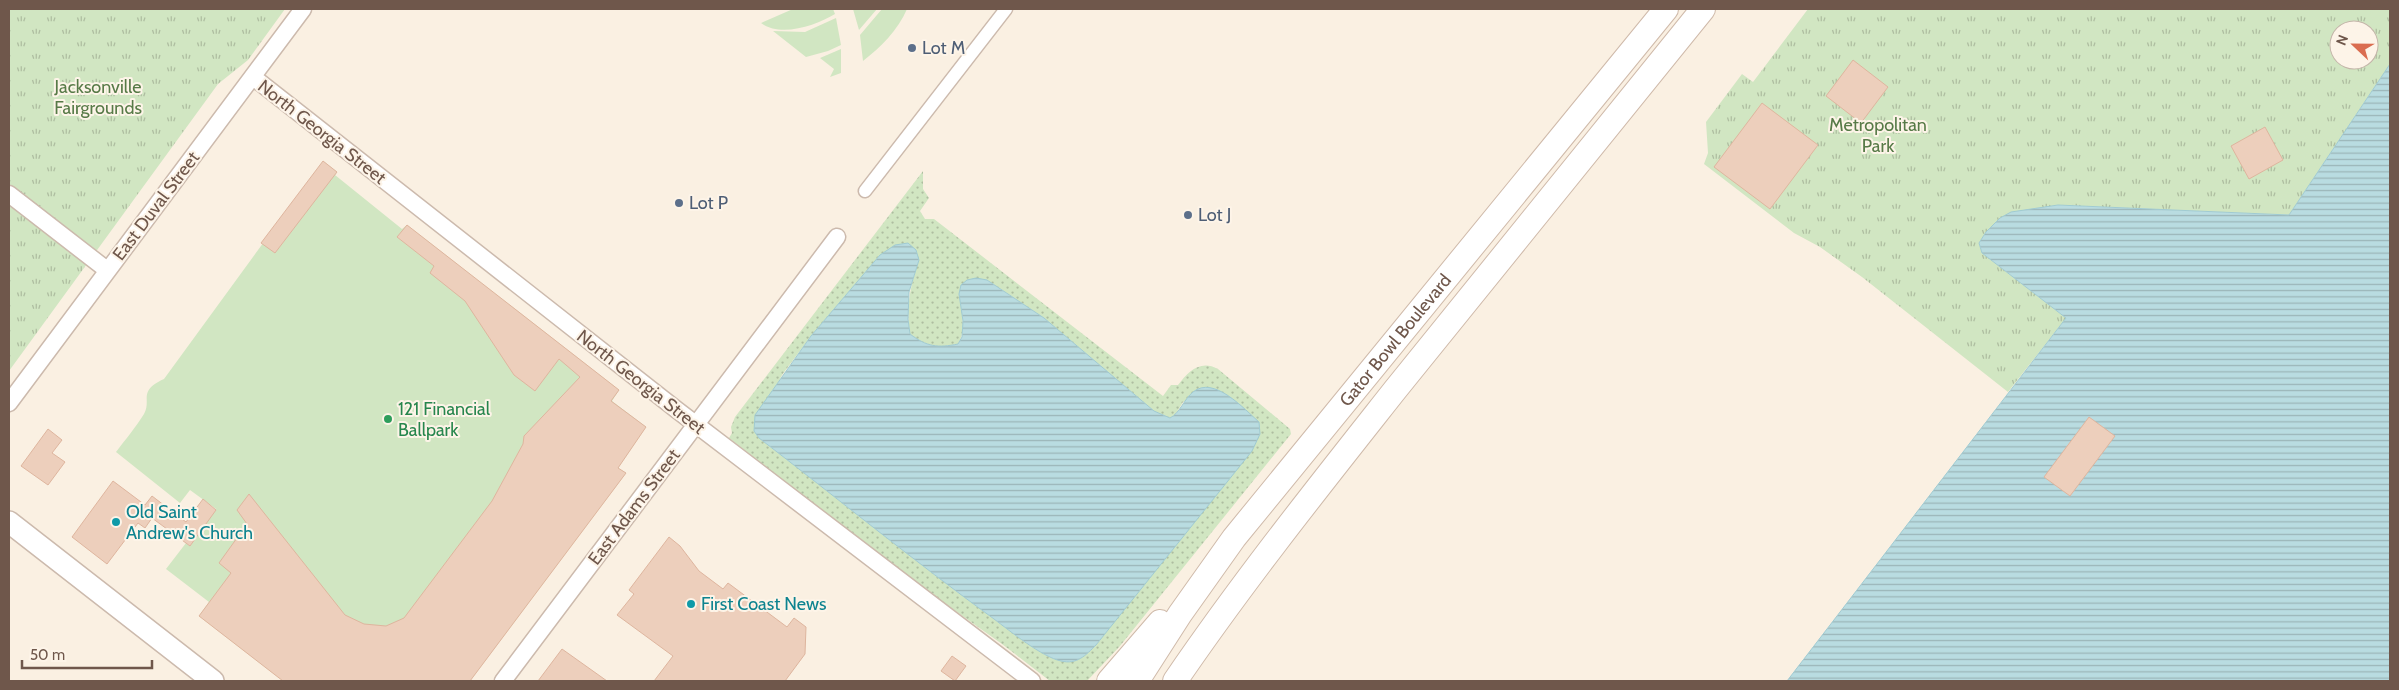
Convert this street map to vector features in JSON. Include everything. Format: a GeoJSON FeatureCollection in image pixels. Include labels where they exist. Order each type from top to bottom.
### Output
{"type":"FeatureCollection","features":[{"type":"Feature","properties":{"kind":"main road","name":"Gator Bowl Boulevard"},"geometry":{"type":"LineString","coordinates":[[1137,681],[1180,614],[1234,538],[1666,9]]}},
{"type":"Feature","properties":{"kind":"main road","name":"Gator Bowl Boulevard"},"geometry":{"type":"LineString","coordinates":[[1175,681],[1233,599],[1345,454],[1509,247],[1703,9]]}},
{"type":"Feature","properties":{"kind":"main road"},"geometry":{"type":"LineString","coordinates":[[1109,681],[1234,538]]}},
{"type":"Feature","properties":{"kind":"main road"},"geometry":{"type":"LineString","coordinates":[[1190,681],[1233,599]]}},
{"type":"Feature","properties":{"kind":"street","name":"East Duval Street"},"geometry":{"type":"LineString","coordinates":[[9,403],[303,9]]}},
{"type":"Feature","properties":{"kind":"street"},"geometry":{"type":"LineString","coordinates":[[865,191],[1006,9]]}},
{"type":"Feature","properties":{"kind":"street","name":"North Georgia Street"},"geometry":{"type":"LineString","coordinates":[[253,78],[696,425],[1032,681]]}},
{"type":"Feature","properties":{"kind":"street"},"geometry":{"type":"LineString","coordinates":[[9,194],[107,270]]}},
{"type":"Feature","properties":{"kind":"street","name":"East Adams Street"},"geometry":{"type":"LineString","coordinates":[[503,681],[837,237]]}},
{"type":"Feature","properties":{"kind":"street"},"geometry":{"type":"LineString","coordinates":[[9,522],[213,681]]}},
{"type":"Feature","properties":{"kind":"green space","name":"Jacksonville Fairgrounds"},"geometry":{"type":"Polygon","coordinates":[[[9,9],[285,9],[248,60],[218,84],[9,371],[9,9]]]}},
{"type":"Feature","properties":{"kind":"green space"},"geometry":{"type":"Polygon","coordinates":[[[793,9],[833,9],[835,14],[809,26],[788,30],[769,27],[761,23],[793,9]]]}},
{"type":"Feature","properties":{"kind":"green space"},"geometry":{"type":"Polygon","coordinates":[[[853,9],[877,9],[859,30],[853,9]]]}},
{"type":"Feature","properties":{"kind":"green space"},"geometry":{"type":"Polygon","coordinates":[[[882,9],[907,9],[899,24],[888,38],[863,61],[860,35],[882,9]]]}},
{"type":"Feature","properties":{"kind":"green space","name":"Metropolitan Park"},"geometry":{"type":"Polygon","coordinates":[[[1808,9],[2390,9],[2390,64],[2289,215],[2058,205],[2000,218],[1986,232],[1979,243],[1982,253],[2066,318],[2008,392],[1862,277],[1820,247],[1794,233],[1704,164],[1708,153],[1706,122],[1742,74],[1753,82],[1808,9]]]}},
{"type":"Feature","properties":{"kind":"green space"},"geometry":{"type":"Polygon","coordinates":[[[836,18],[841,45],[806,57],[773,31],[805,32],[836,18]]]}},
{"type":"Feature","properties":{"kind":"green space"},"geometry":{"type":"Polygon","coordinates":[[[841,49],[841,73],[830,77],[834,69],[820,58],[841,49]]]}},
{"type":"Feature","properties":{"kind":"green space","name":"121 Financial Ballpark"},"geometry":{"type":"Polygon","coordinates":[[[323,161],[337,172],[335,175],[402,229],[407,225],[619,390],[612,401],[646,427],[618,468],[626,473],[470,681],[283,681],[199,616],[209,602],[166,569],[186,543],[190,546],[216,509],[190,490],[180,503],[116,452],[144,414],[148,392],[156,383],[164,379],[323,161]]]}},
{"type":"Feature","properties":{"kind":"green space"},"geometry":{"type":"Polygon","coordinates":[[[923,171],[923,189],[929,198],[920,211],[925,219],[934,219],[1163,396],[1171,385],[1178,385],[1195,368],[1206,365],[1212,366],[1290,429],[1291,434],[1120,646],[1087,681],[1050,681],[1002,644],[885,561],[729,438],[732,433],[731,427],[735,417],[923,171]],[[896,245],[880,255],[811,336],[782,375],[754,431],[759,438],[934,575],[1017,637],[1053,659],[1072,662],[1085,656],[1096,645],[1259,422],[1216,389],[1183,402],[1175,415],[1170,418],[1154,411],[1044,318],[987,280],[959,294],[963,326],[958,344],[939,346],[922,342],[910,334],[908,314],[911,288],[919,260],[896,245]]]}},
{"type":"Feature","properties":{"kind":"water"},"geometry":{"type":"Polygon","coordinates":[[[2390,64],[2390,681],[1787,681],[2066,318],[1982,253],[1979,243],[1986,232],[2000,218],[2011,212],[2058,205],[2289,215],[2390,64]]]}},
{"type":"Feature","properties":{"kind":"water"},"geometry":{"type":"Polygon","coordinates":[[[908,243],[916,250],[919,260],[909,292],[908,319],[910,334],[922,342],[939,346],[958,344],[962,337],[963,321],[959,294],[961,285],[967,280],[976,278],[987,280],[1044,318],[1154,411],[1170,418],[1177,413],[1193,392],[1201,388],[1210,388],[1237,402],[1259,422],[1260,434],[1252,451],[1096,645],[1085,656],[1072,662],[1053,659],[1017,637],[934,575],[759,438],[754,431],[755,415],[811,336],[880,255],[895,245],[908,243]]]}},
{"type":"Feature","properties":{"kind":"building"},"geometry":{"type":"Polygon","coordinates":[[[1853,60],[1888,87],[1861,123],[1826,96],[1853,60]]]}},
{"type":"Feature","properties":{"kind":"building"},"geometry":{"type":"Polygon","coordinates":[[[1762,103],[1818,145],[1770,209],[1714,167],[1762,103]]]}},
{"type":"Feature","properties":{"kind":"building"},"geometry":{"type":"Polygon","coordinates":[[[2265,127],[2283,160],[2249,179],[2231,146],[2265,127]]]}},
{"type":"Feature","properties":{"kind":"building"},"geometry":{"type":"Polygon","coordinates":[[[323,161],[337,172],[275,253],[261,243],[323,161]]]}},
{"type":"Feature","properties":{"kind":"building"},"geometry":{"type":"Polygon","coordinates":[[[407,225],[619,390],[611,401],[646,427],[618,468],[626,473],[470,681],[283,681],[199,616],[231,573],[219,563],[247,524],[237,510],[249,494],[345,615],[364,624],[386,626],[404,618],[492,501],[523,444],[524,436],[580,377],[559,359],[535,391],[514,375],[465,301],[430,273],[434,266],[397,237],[407,225]]]}},
{"type":"Feature","properties":{"kind":"building"},"geometry":{"type":"Polygon","coordinates":[[[2089,417],[2115,436],[2070,496],[2044,477],[2089,417]]]}},
{"type":"Feature","properties":{"kind":"building"},"geometry":{"type":"Polygon","coordinates":[[[48,429],[62,440],[52,453],[65,462],[48,485],[21,466],[48,429]]]}},
{"type":"Feature","properties":{"kind":"building","name":"Old Saint Andrew's Church"},"geometry":{"type":"Polygon","coordinates":[[[113,481],[145,505],[152,496],[186,522],[203,499],[216,510],[190,546],[152,518],[145,528],[138,523],[107,564],[72,537],[113,481]]]}},
{"type":"Feature","properties":{"kind":"building","name":"First Coast News"},"geometry":{"type":"Polygon","coordinates":[[[669,537],[680,546],[699,571],[723,589],[728,583],[787,627],[794,618],[806,627],[805,654],[785,681],[654,681],[673,656],[617,615],[634,594],[629,590],[669,537]]]}},
{"type":"Feature","properties":{"kind":"building"},"geometry":{"type":"Polygon","coordinates":[[[562,649],[607,681],[538,681],[562,649]]]}},
{"type":"Feature","properties":{"kind":"building"},"geometry":{"type":"Polygon","coordinates":[[[952,656],[966,666],[955,681],[941,671],[952,656]]]}},
{"type":"Feature","properties":{"kind":"place","name":"Lot M"},"geometry":{"type":"Point","coordinates":[912,48]}},
{"type":"Feature","properties":{"kind":"place","name":"Lot P"},"geometry":{"type":"Point","coordinates":[679,203]}},
{"type":"Feature","properties":{"kind":"place","name":"Lot J"},"geometry":{"type":"Point","coordinates":[1188,215]}},
{"type":"Feature","properties":{"kind":"place","name":"121 Financial Ballpark"},"geometry":{"type":"Point","coordinates":[388,419]}},
{"type":"Feature","properties":{"kind":"place","name":"Old Saint Andrew's Church"},"geometry":{"type":"Point","coordinates":[116,522]}},
{"type":"Feature","properties":{"kind":"place","name":"First Coast News"},"geometry":{"type":"Point","coordinates":[691,604]}}]}
